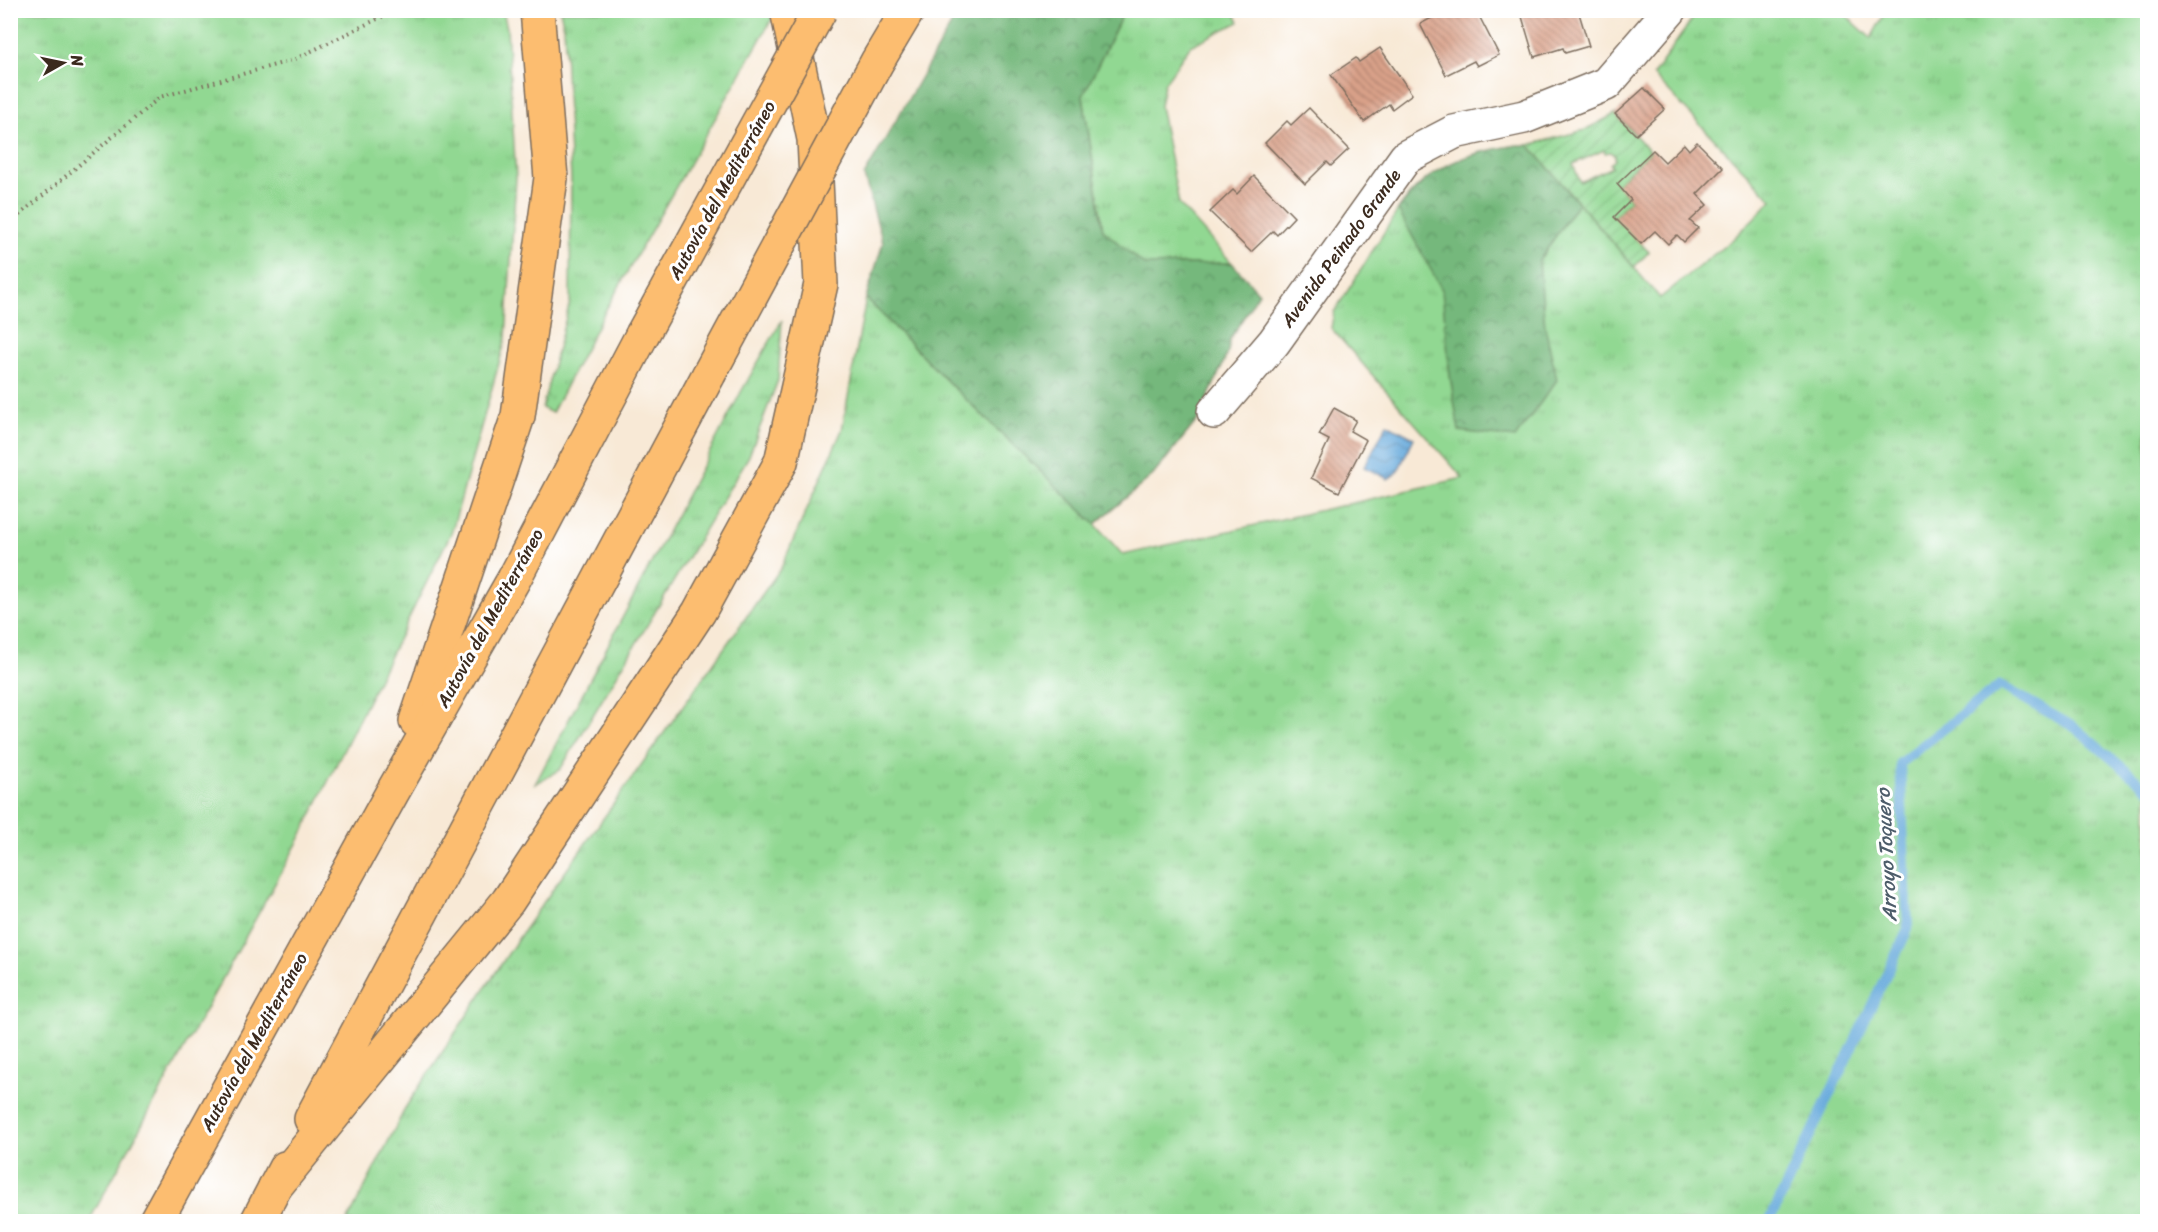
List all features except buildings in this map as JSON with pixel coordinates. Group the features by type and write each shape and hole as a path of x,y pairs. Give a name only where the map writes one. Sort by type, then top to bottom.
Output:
{"highway":[{"path":"392,793 518,416 551,178 537,10"},
{"path":"275,1187 508,901 699,612 781,462 821,284 813,139 787,10"},
{"name":"Autovía del Mediterráneo","path":"155,1221 392,793 514,579 642,335 820,10"},
{"path":"256,1221 709,374 877,62 908,10"}],"street":[{"name":"Avenida Peinado Grande","path":"1214,412 1274,342 1406,158 1454,132 1524,117 1606,84 1670,10"}],"path":[{"path":"10,223 160,97 293,60 396,10"}],"green space":[{"path":"768,10 772,19 604,313 552,413 542,408 570,302 571,180 564,27 560,11"},
{"path":"1962,10 2147,11 2147,1221 347,1222 407,1105 524,930 781,568 842,430 866,298 952,386 1103,231 1083,96 1124,11 1233,11 1239,22 1190,46 1164,84 1160,106 1179,204 1232,263 1144,266 1228,352 1199,418 1153,475 1095,524 1123,555 1463,478 1331,328 1334,312 1400,207 1415,189 1440,170 1453,162 1482,152 1529,145 1660,298 1733,239 1772,200 1653,75 1698,11 1841,11 1871,38 1886,11 1953,11 1958,16"},
{"path":"11,11 503,11 507,28 516,178 506,338 452,531 299,840 89,1221 11,1221"},
{"path":"959,11 1124,11 1083,96 1103,230 1144,265 1232,263 1259,293 1230,339 1228,352 1199,418 1153,475 1095,524 952,386 866,298 883,243 864,176"},
{"path":"1615,114 1651,152 1617,184 1631,200 1614,217 1649,252 1634,267 1529,145 1585,130","holes":["1604,150 1605,153 1611,152 1615,155 1615,160 1610,164 1612,167 1580,182 1573,164"]},
{"path":"1517,145 1529,145 1578,203 1539,261 1545,327 1557,380 1515,438 1459,431 1450,376 1442,290 1398,210 1423,182 1450,164 1480,153"},
{"path":"782,320 778,380 749,456 560,770 535,784 741,392"}],"water":[{"path":"1387,424 1414,438 1397,473 1388,479 1364,467"}],"waterway":[{"name":"Arroyo Toquero","path":"1769,1222 1908,929 1900,763 2000,685 2074,727 2148,789"}]}
